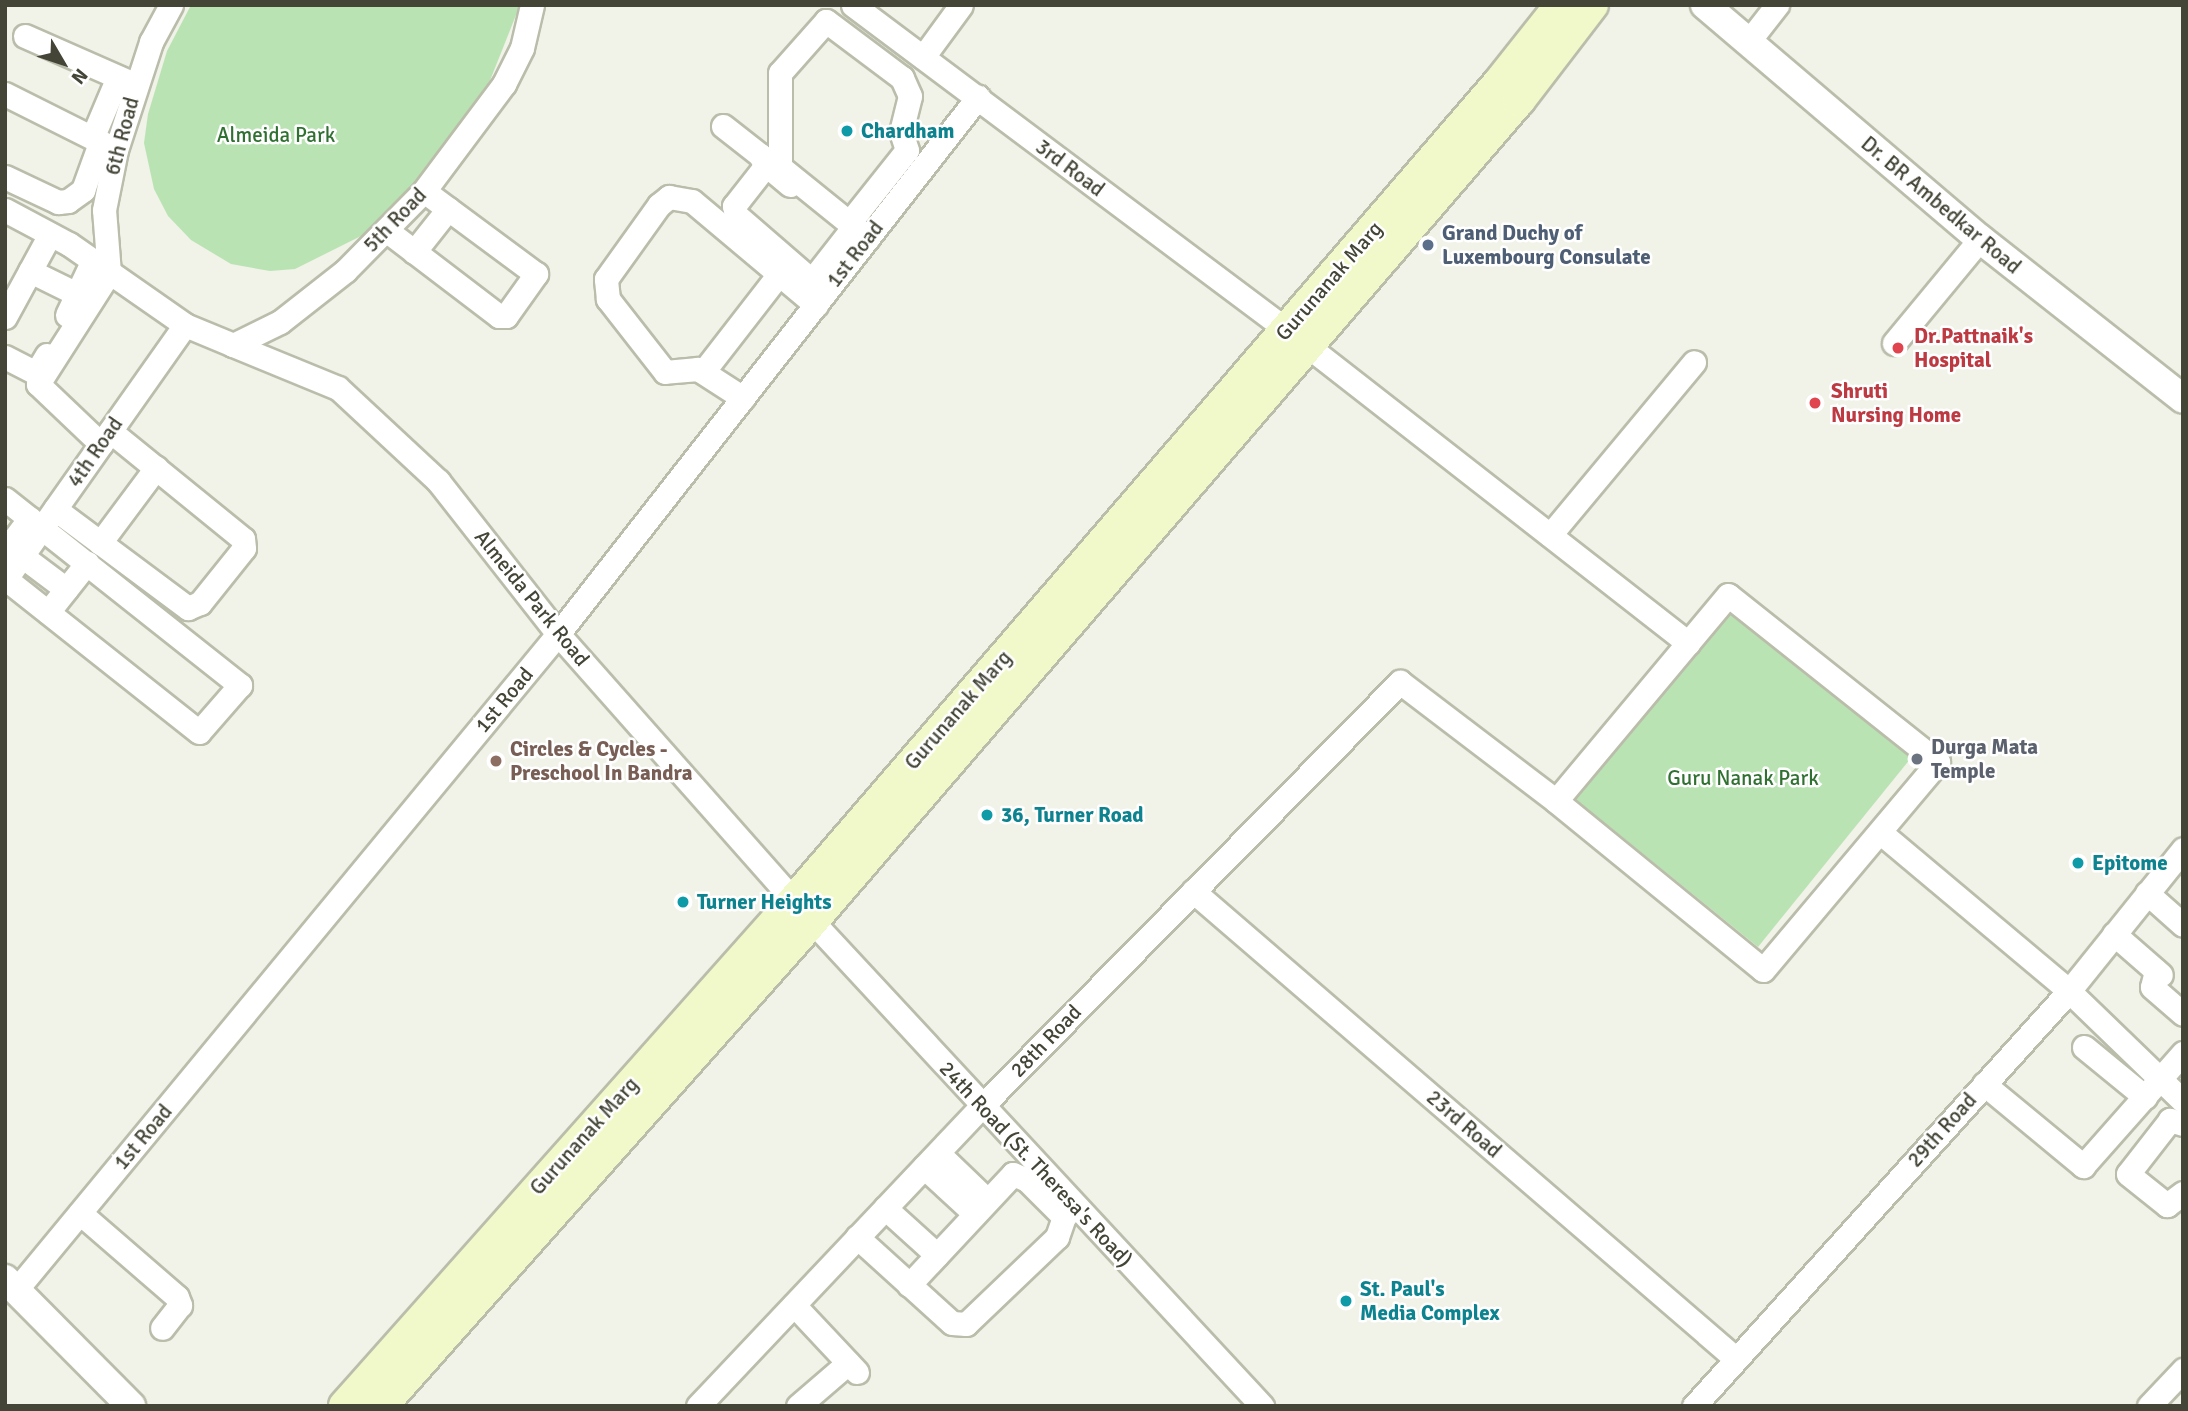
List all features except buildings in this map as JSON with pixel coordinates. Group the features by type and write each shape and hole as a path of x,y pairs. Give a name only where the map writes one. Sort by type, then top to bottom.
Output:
{"main road":[{"name":"Gurunanak Marg","path":"381,1406 1296,338 1561,5"},
{"name":"Gurunanak Marg","path":"1296,338 1519,100 1592,5"},
{"name":"Gurunanak Marg","path":"345,1406 803,911"}],"street":[{"name":"6th Road","path":"100,268 107,140 127,81 171,5"},
{"name":"5th Road","path":"233,345 280,322 345,271 424,191 504,84 522,48 532,5"},
{"name":"3rd Road","path":"853,5 1296,338 1688,643"},
{"path":"923,57 961,5"},
{"name":"Dr. BR Ambedkar Road","path":"1705,5 1980,239 2183,399"},
{"path":"1748,42 1777,5"},
{"path":"833,13 902,78 910,96 901,132 907,150 857,235 780,167 780,73 833,13"},
{"path":"25,36 127,81"},
{"path":"5,177 58,202 68,201 83,190 107,140 10,93"},
{"name":"1st Road","path":"11,1285 80,1213 558,634 743,398 857,235 978,97"},
{"path":"723,126 760,155 768,170 857,235"},
{"path":"768,170 763,169 734,206 736,215 818,292"},
{"path":"386,230 499,316 506,316 536,274 424,191"},
{"path":"743,398 703,372 664,372 605,291 607,279 659,205 669,197 692,201 779,274 818,292"},
{"path":"414,252 448,209"},
{"path":"5,211 50,234 185,324 233,345"},
{"path":"5,317 50,234"},
{"path":"1895,343 1980,239"},
{"path":"5,357 38,371 78,294 100,268"},
{"path":"55,509 188,608 200,603 244,548 243,539 156,468 105,438 38,384 100,268"},
{"path":"30,271 78,294"},
{"path":"703,372 779,274"},
{"name":"4th Road","path":"5,579 14,554 36,523 55,509 185,324"},
{"name":"Almeida Park Road","path":"233,345 338,388 438,481 558,634 803,911"},
{"path":"1550,535 1694,362"},
{"path":"100,543 156,468"},
{"path":"5,499 238,682 238,690 199,732 5,579"},
{"path":"14,554 66,589"},
{"path":"48,612 87,563"},
{"path":"1728,595 1938,762 1763,970 1556,801 1688,643 1728,595"},
{"name":"28th Road","path":"703,1404 981,1107 1400,682 1556,801"},
{"path":"1881,833 2069,991 2183,1101"},
{"name":"29th Road","path":"1693,1406 2069,991 2183,849"},
{"name":"23rd Road","path":"1193,891 1735,1358"},
{"path":"2147,893 2183,925"},
{"name":"24th Road (St. Theresa's Road)","path":"803,911 981,1107 1070,1211 1262,1406"},
{"path":"2114,934 2158,973 2152,987 2183,1014"},
{"path":"2084,1047 2145,1097"},
{"path":"1984,1084 2083,1166 2183,1053"},
{"path":"2183,1125 2170,1120 2129,1174 2166,1205 2183,1192"},
{"path":"931,1160 980,1206"},
{"path":"862,1233 914,1280 952,1323 966,1324 1057,1237 1070,1211 1018,1174 1005,1178 914,1280"},
{"path":"891,1203 942,1249"},
{"path":"80,1213 177,1297 180,1305 162,1328"},
{"path":"11,1285 131,1406"},
{"path":"794,1304 853,1367 798,1406"},
{"path":"2149,1406 2183,1370"}],"green space":[{"name":"Almeida Park","path":"191,5 520,5 487,88 432,164 401,197 363,235 295,269 270,271 231,264 191,240 168,216 154,189 144,143 148,114 167,51"},
{"name":"Guru Nanak Park","path":"1727,609 1911,758 1758,947 1574,798"}],"place":[{"name":"Chardham","path":"847,131"},
{"name":"Grand Duchy of Luxembourg Consulate","path":"1428,245"},
{"name":"Dr.Pattnaik's Hospital","path":"1898,348"},
{"name":"Shruti Nursing Home","path":"1815,403"},
{"name":"Durga Mata Temple","path":"1917,759"},
{"name":"Circles & Cycles - Preschool In Bandra","path":"496,761"},
{"name":"36, Turner Road","path":"987,815"},
{"name":"Epitome","path":"2078,863"},
{"name":"Turner Heights","path":"683,902"},
{"name":"St. Paul's Media Complex","path":"1346,1301"}]}
